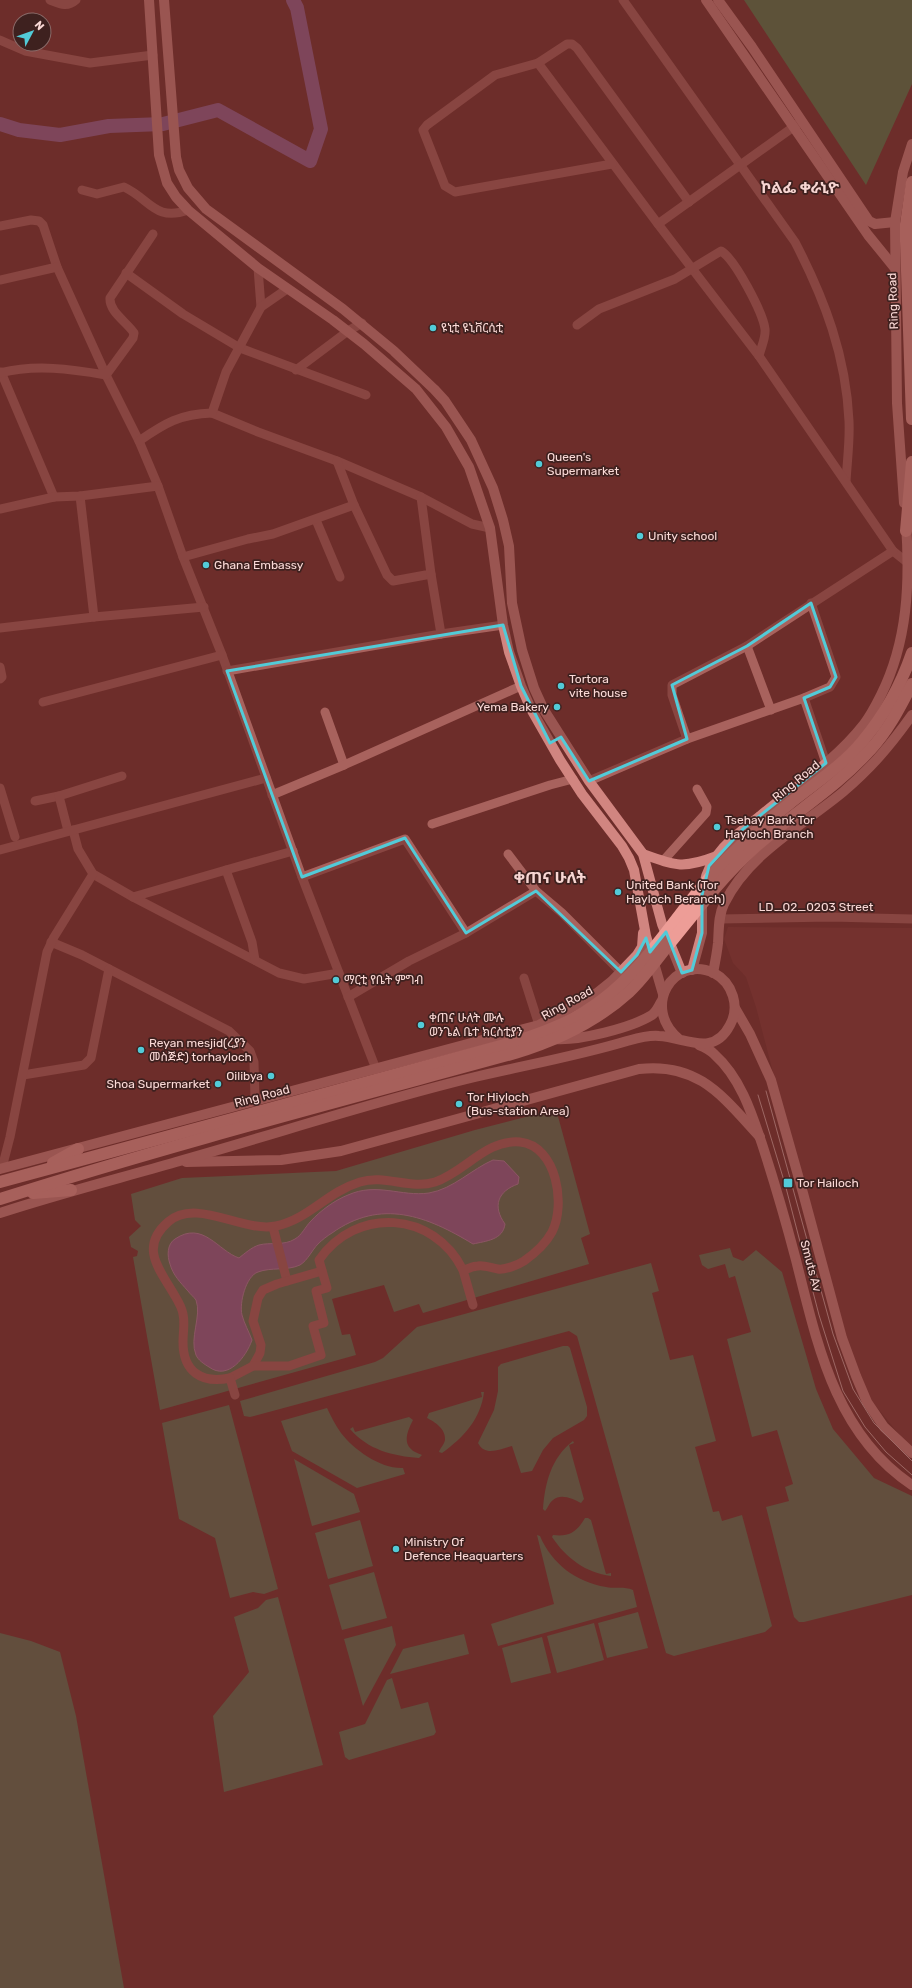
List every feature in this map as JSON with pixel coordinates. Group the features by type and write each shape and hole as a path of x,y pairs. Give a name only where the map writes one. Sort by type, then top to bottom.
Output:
{"highway":[{"name":"Ring Road","path":"912,182 906,224 912,419"},
{"path":"906,531 912,462"},
{"name":"Ring Road","path":"867,746 878,722 905,673 912,653"},
{"name":"Ring Road","path":"0,1182 230,1126 515,1053 556,1039 586,1024 616,1003 639,982 711,893 753,849 845,775 867,746 887,729 912,684"},
{"path":"0,1199 230,1126"},
{"path":"36,1172 78,1149"},
{"path":"18,1194 72,1190"}],"main road":[{"path":"149,0 158,155 167,183 176,198 188,210 258,268 348,331 416,389 446,427 469,467 490,528 503,625 509,652 521,686 550,743 573,779 622,846 629,858 637,883 643,922 662,998 661,1013 665,1024 679,1039"},
{"path":"164,0 176,157 179,170 188,188 206,209 362,323 421,375 445,401 471,440 495,494 509,546 512,603 522,650 534,688 561,737 589,781 643,854 658,912 687,972"},
{"path":"706,0 868,235 894,267"},
{"path":"718,0 869,221 883,225 894,222"},
{"path":"687,972 702,933 702,895 709,866 725,845 826,763 864,724 892,672 898,653 906,605 908,563 897,404 894,222 903,172 912,144"},
{"path":"713,973 720,919 724,905 734,887 770,848 869,769 887,750 912,715"},
{"path":"550,743 561,737"},
{"path":"643,854 664,861 688,865 717,856"},
{"path":"1,1169 539,1025 597,993 621,972 642,947 643,922"},
{"path":"0,1213 72,1190 178,1162 353,1109 476,1077 584,1054 640,1038 662,1036 699,1045 710,1043 724,1033 734,1019 736,1008 730,987 713,973 703,970 687,972 674,978 654,1014 590,1037 567,1040 540,1039 510,1033"},
{"name":"Smuts Av","path":"736,1008 750,1034 771,1080 842,1338 856,1376 867,1402 884,1427 912,1453"},
{"name":"Smuts Av","path":"699,1045 714,1054 735,1080 752,1115 793,1248 821,1353 835,1391 858,1433 899,1477 912,1485"},
{"path":"178,1162 281,1160 341,1151 639,1069 654,1067 670,1068 705,1082 718,1092 760,1137"}],"street":[{"path":"50,0 63,5 68,5 76,0"},
{"path":"623,0 795,242 815,281 828,314 840,358 847,402 849,422 846,482"},
{"path":"0,40 25,51 90,63 153,55"},
{"path":"612,164 455,192 445,186 424,136 423,130 427,125 495,75 538,62 566,44 572,44 577,48 689,202"},
{"path":"538,62 612,164 759,356 893,551 908,563"},
{"path":"658,224 802,121"},
{"path":"82,190 97,194 124,187 164,213 172,215 188,210"},
{"path":"0,226 31,220 39,221 43,225 57,267 106,375 139,441 158,486 183,557 222,654 302,876 376,1069"},
{"path":"106,375 133,338 134,333 112,308 110,298 152,234"},
{"path":"578,325 599,309 675,279 721,251 735,265 759,311 765,329 759,356"},
{"path":"0,280 57,267"},
{"path":"258,268 261,307"},
{"path":"126,273 183,314 240,348 366,395"},
{"path":"212,413 220,386 261,307 287,289"},
{"path":"296,370 348,331 362,323"},
{"path":"54,497 1,373 28,368 53,368 106,375"},
{"path":"139,441 175,419 192,414 212,413 258,432 337,461 421,497 472,524 490,528"},
{"path":"337,461 354,505 387,575 393,581 431,574"},
{"path":"0,508 54,497 80,496 158,486"},
{"path":"80,496 94,617"},
{"path":"421,497 431,574 441,634"},
{"path":"183,557 248,539 273,534 316,520 354,505"},
{"path":"316,520 340,577"},
{"path":"687,740 672,695 672,685 747,646 893,551"},
{"path":"589,781 687,740 804,698 830,687 836,677 811,603"},
{"path":"0,628 94,617 204,607"},
{"path":"227,671 441,634 503,625"},
{"path":"747,646 771,710"},
{"path":"43,702 222,654"},
{"path":"0,667 2,677 0,679"},
{"path":"272,795 344,765 521,686"},
{"path":"804,698 826,763"},
{"path":"324,712 344,765"},
{"path":"35,801 60,796 122,776"},
{"path":"0,850 266,778"},
{"path":"432,824 550,785 573,779"},
{"path":"0,788 15,838"},
{"path":"664,861 706,813 707,807 697,789"},
{"path":"60,796 70,831 78,849 93,874 133,897 279,973 304,978 339,973"},
{"path":"302,876 405,839 466,933"},
{"path":"133,897 293,851"},
{"path":"508,854 536,891 567,918 621,972"},
{"path":"226,870 252,942 255,960"},
{"path":"1,1169 23,1074 47,952 51,942 93,874"},
{"path":"348,997 409,961 466,933 536,891"},
{"name":"LD_02_0203 Street","path":"720,919 831,917 912,919"},
{"path":"51,942 82,955 229,1031 243,1042 250,1051 254,1062 255,1100"},
{"path":"23,1074 84,1064 88,1062 91,1058 109,969"},
{"path":"524,978 539,1025"},
{"path":"463,1270 480,1265 500,1269 522,1262 537,1251 552,1231 559,1201 554,1175 538,1149 522,1142 502,1143 436,1182 419,1185 381,1179 362,1181 340,1188 292,1222 273,1227 252,1226 202,1213 187,1213 168,1221 157,1234 153,1253 156,1265 183,1312 183,1344 186,1362 194,1373 207,1380 217,1381 230,1378 253,1366 289,1366 321,1355 313,1326 324,1323 316,1291 327,1288 319,1260 327,1248 338,1238 355,1228 374,1223 392,1222 408,1225 437,1239 456,1257 463,1270 473,1305"},
{"path":"273,1227 286,1276"},
{"path":"253,1366 260,1354 262,1344 253,1321 258,1298 263,1290 286,1276 322,1271"},
{"path":"230,1378 235,1395"}],"highlighted area":[{"path":"811,603 836,677 830,687 804,698 826,763 743,829 709,866 702,895 702,933 692,970 682,973 666,932 650,952 646,938 637,955 621,972 536,891 466,933 405,838 302,877 227,671 503,625 521,686 550,743 561,737 589,781 687,739 672,685 747,646"}],"shaded area":[{"path":"728,927 912,928 912,1448 907,1444 871,1400 851,1353 756,1007 746,977 733,963 724,939"},
{"path":"493,1160 504,1161 519,1177 518,1184 506,1191 499,1200 499,1211 505,1224 504,1229 497,1237 488,1241 473,1244 438,1226 421,1219 404,1215 386,1214 368,1216 350,1222 330,1234 316,1246 300,1265 290,1268 258,1272 250,1279 244,1290 241,1310 252,1340 241,1360 229,1369 216,1371 203,1363 197,1357 194,1348 198,1313 196,1300 177,1278 169,1261 169,1247 175,1239 185,1234 194,1233 202,1235 239,1258 259,1245 282,1243 295,1239 323,1210 348,1195 359,1191 369,1190 419,1194 438,1191"}],"green space":[{"path":"744,0 912,0 912,84 866,185"},
{"path":"556,1109 590,1234 581,1238 589,1264 423,1313 419,1304 394,1312 384,1285 332,1299 342,1335 350,1334 356,1355 160,1410 133,1257 137,1256 138,1251 131,1247 129,1237 141,1226 135,1220 131,1194 182,1178 336,1171 475,1130"},
{"path":"730,1248 733,1257 743,1261 756,1250 782,1272 816,1389 833,1429 874,1478 912,1496 912,1595 804,1622 799,1622 794,1617 766,1507 789,1501 785,1487 793,1484 777,1430 752,1437 727,1339 751,1332 735,1276 729,1278 725,1264 708,1269 702,1265 699,1255"},
{"path":"651,1263 659,1291 652,1293 670,1360 693,1355 716,1441 695,1447 713,1512 719,1511 722,1521 742,1515 772,1626 765,1632 674,1656 666,1653 577,1336 569,1331 250,1417 244,1416 240,1401 375,1362 383,1358 417,1327"},
{"path":"563,1346 568,1346 570,1348 587,1407 587,1416 584,1420 553,1438 543,1450 532,1471 521,1473 512,1446 489,1451 485,1450 478,1443 494,1410 498,1391 498,1367 501,1364"},
{"path":"481,1392 484,1392 482,1402 470,1427 450,1447 442,1453 439,1452 445,1440 444,1432 439,1426 427,1418 429,1413 482,1397"},
{"path":"229,1405 278,1589 264,1594 253,1592 230,1598 215,1538 179,1519 162,1423"},
{"path":"327,1408 339,1430 353,1446 377,1462 403,1468 405,1474 357,1488 292,1451 281,1421"},
{"path":"409,1417 413,1420 407,1434 407,1441 411,1449 422,1455 419,1458 400,1456 382,1451 365,1442 350,1429 353,1427 355,1432"},
{"path":"573,1441 574,1443 569,1445 584,1499 581,1503 567,1497 556,1498 545,1511 543,1509 545,1490 550,1472 559,1455 565,1448"},
{"path":"294,1459 354,1494 360,1512 312,1526"},
{"path":"585,1518 591,1520 606,1574 611,1573 611,1576 593,1572 577,1563 564,1552 552,1537 553,1535 564,1535 576,1530"},
{"path":"360,1520 373,1566 328,1579 315,1533"},
{"path":"537,1535 540,1536 551,1555 558,1563 575,1576 595,1585 633,1590 637,1607 498,1646 491,1624 554,1604"},
{"path":"374,1572 387,1618 342,1630 329,1585"},
{"path":"278,1597 323,1765 224,1792 213,1716 249,1672 234,1617 258,1608 266,1600"},
{"path":"638,1612 648,1648 607,1658 598,1623"},
{"path":"594,1623 604,1660 557,1673 547,1636"},
{"path":"392,1626 396,1645 363,1706 344,1639"},
{"path":"0,1633 31,1641 60,1652 76,1716 124,1988 0,1988"},
{"path":"464,1634 469,1654 390,1674 403,1649"},
{"path":"542,1637 551,1673 511,1683 502,1648"},
{"path":"392,1678 401,1709 428,1702 436,1732 434,1735 349,1760 345,1757 339,1732 365,1724 387,1680"}],"waterway":[{"path":"0,124 19,130 60,135 109,126 163,124 218,110 310,161 321,129 297,8 293,0"}],"tram line":[{"path":"766,1091 833,1334 853,1389 874,1423 912,1461"},
{"path":"758,1095 785,1184 819,1315 843,1391 865,1427 886,1452 912,1475"}],"place":[{"name":"ዩኒቲ ዩኒቨርሲቲ","path":"433,328"},
{"name":"Queen's Supermarket","path":"539,464"},
{"name":"Unity school","path":"640,536"},
{"name":"Ghana Embassy","path":"206,565"},
{"name":"Tortora vite house","path":"561,686"},
{"name":"Yema Bakery","path":"557,707"},
{"name":"Tsehay Bank Tor Hayloch Branch","path":"717,827"},
{"name":"United Bank (Tor Hayloch Beranch)","path":"618,892"},
{"name":"ማርቲ የቤት ምግብ","path":"336,980"},
{"name":"ቀጠና ሁለት ሙሉ ወንጌል ቤተ ክርስቲያን","path":"421,1025"},
{"name":"Reyan mesjid(ረያን መስጅድ) torhayloch","path":"141,1050"},
{"name":"Oilibya","path":"271,1076"},
{"name":"Shoa Supermarket","path":"218,1084"},
{"name":"Tor Hiyloch (Bus-station Area)","path":"459,1104"},
{"name":"Tor Hailoch","path":"788,1183"},
{"name":"Ministry Of Defence Heaquarters","path":"396,1549"}],"district":[{"name":"ኮልፌ ቀራኒዮ","path":"800,187"},
{"name":"ቀጠና ሁለት","path":"550,877"}]}
